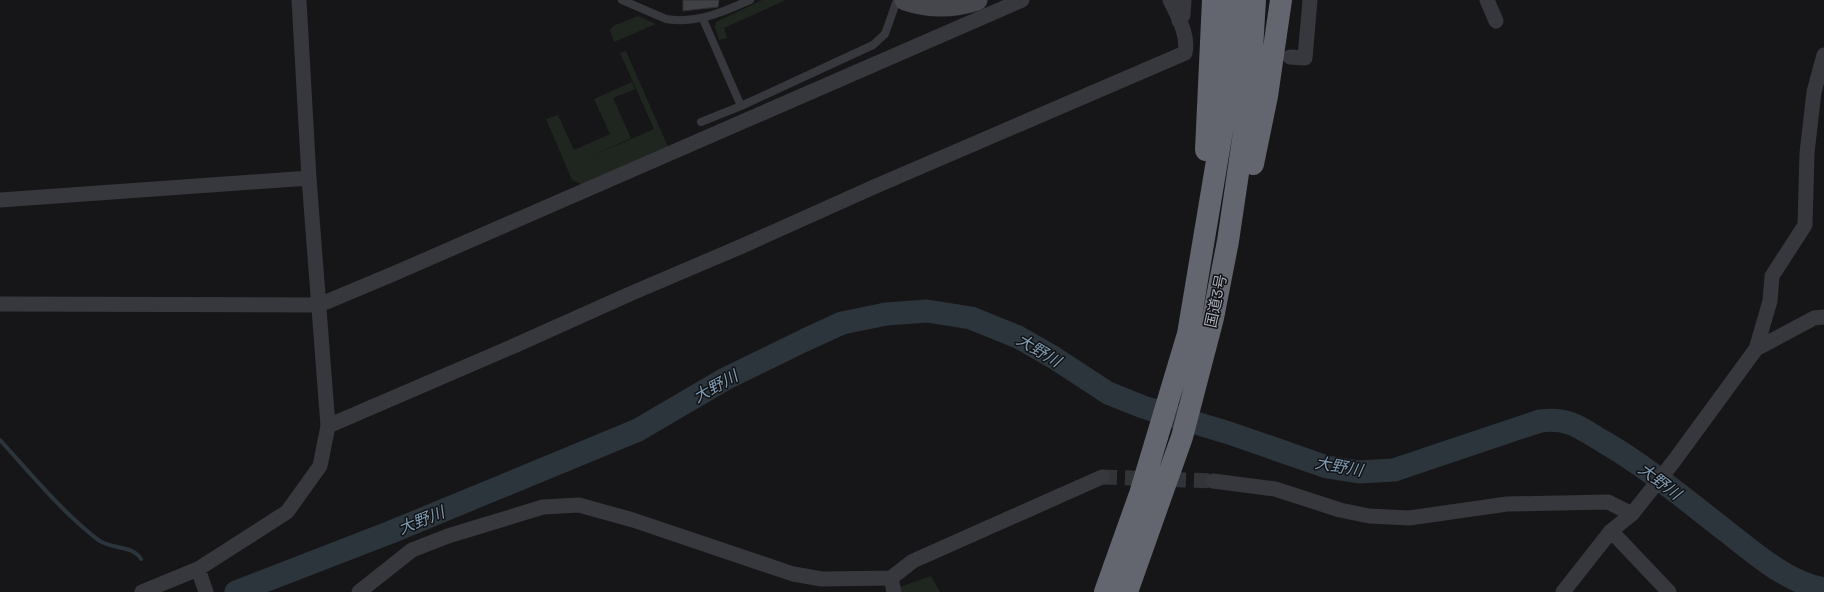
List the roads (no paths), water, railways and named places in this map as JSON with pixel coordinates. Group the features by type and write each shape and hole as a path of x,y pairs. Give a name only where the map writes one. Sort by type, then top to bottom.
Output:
{"highway":[{"path":"1197,330 1198,231 1206,152 1213,0"},
{"name":"国道3号","path":"1127,592 1182,437 1227,101 1235,0"},
{"name":"国道3号","path":"1106,592 1140,494 1159,429 1197,330 1228,241 1249,99 1255,0"},
{"path":"1197,330 1230,278 1267,96 1281,0"}],"street":[{"path":"142,592 202,580 287,512 320,466 328,426 309,178 299,0"},
{"path":"905,0 933,7 954,6 977,0"},
{"path":"0,304 319,304 393,274 1022,0"},
{"path":"328,426 632,293 740,248 876,186 1185,53 1193,46 1179,21 1170,0"},
{"path":"1179,21 1183,15 1184,0"},
{"path":"1290,57 1305,58 1310,0"},
{"path":"1487,0 1496,21"},
{"path":"1563,592 1611,531 1632,514 1655,486 1756,349 1770,301 1772,276 1805,225 1807,153 1814,92 1824,55"},
{"path":"0,200 309,178"},
{"path":"1756,349 1814,318 1824,317"},
{"path":"359,592 412,550 440,539 544,507 579,505 633,520 793,574 822,579 892,585 914,561 1102,477"},
{"path":"1213,481 1275,489 1340,510 1369,516 1409,518 1507,504 1608,502 1632,514"},
{"path":"1611,531 1670,592"}],"lane":[{"path":"622,0 666,19 674,20 703,18 750,0"},
{"path":"701,122 741,106 873,46 885,34 897,0"},
{"path":"703,18 741,106"}],"waterway":[{"name":"大野川","path":"236,592 391,532 638,430 725,379 842,323 886,314 927,311 971,318 1018,337 1053,357 1108,393 1143,407 1229,433 1327,467 1359,472 1394,470 1540,421 1550,420 1567,422 1588,432 1636,462 1784,574 1824,589"},
{"path":"0,440 47,492 97,539 108,545 132,551 141,559"}],"tunnel":[{"path":"1102,477 1213,481"}]}
